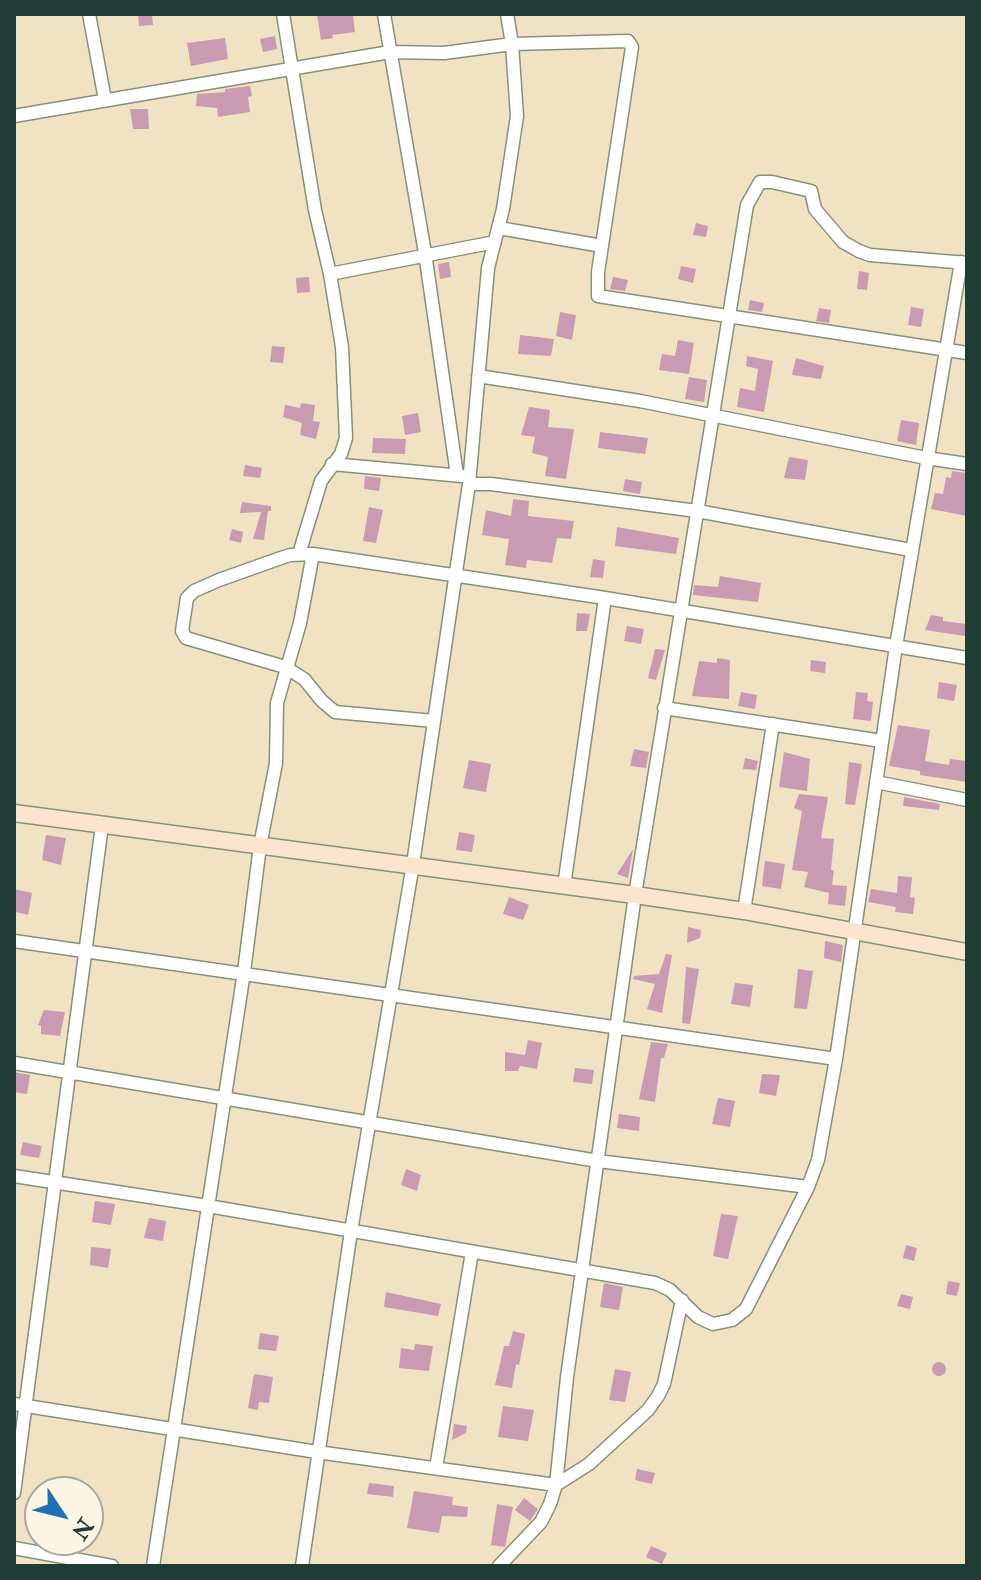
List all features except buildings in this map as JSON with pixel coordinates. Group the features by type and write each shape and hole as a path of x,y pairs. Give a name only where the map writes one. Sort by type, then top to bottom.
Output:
{"main road":[{"path":"14,813 635,895 744,911 967,952"}],"street":[{"path":"89,14 105,100"},
{"path":"283,14 315,210 342,347 346,438 341,454 321,481 299,554"},
{"path":"384,14 465,479"},
{"path":"302,1566 351,1231 413,864 455,575 488,268 499,228 517,116 507,14"},
{"path":"14,116 390,52 444,53 512,44 628,41 632,47 596,286 598,296 731,314 967,353"},
{"path":"14,1176 208,1206 583,1270 655,1283 670,1290 698,1317 713,1324 732,1320 746,1309 808,1187 818,1160 836,1059 911,550 964,262 870,255 859,251 843,242 815,209 811,191 760,182 747,205 635,895 583,1270 556,1485 541,1522 499,1566"},
{"path":"499,228 602,246"},
{"path":"330,274 425,253 495,242"},
{"path":"478,376 640,401 967,464"},
{"path":"332,464 697,511 911,550"},
{"path":"434,721 335,712 304,679 285,667 186,638 182,631 187,598 194,591 245,570 299,554 313,554 605,598 967,658"},
{"path":"153,1566 244,972 260,846 276,763 277,703 300,623 313,554"},
{"path":"564,886 605,598"},
{"path":"664,708 882,741"},
{"path":"744,911 773,724"},
{"path":"876,782 967,800"},
{"path":"14,1493 20,1405 56,1183 102,825"},
{"path":"14,941 836,1059"},
{"path":"14,1063 598,1161 808,1187"},
{"path":"436,1468 472,1252"},
{"path":"20,1405 317,1452 556,1485 589,1464 648,1410 658,1396 664,1384 682,1300"},
{"path":"14,1548 112,1566"}]}
